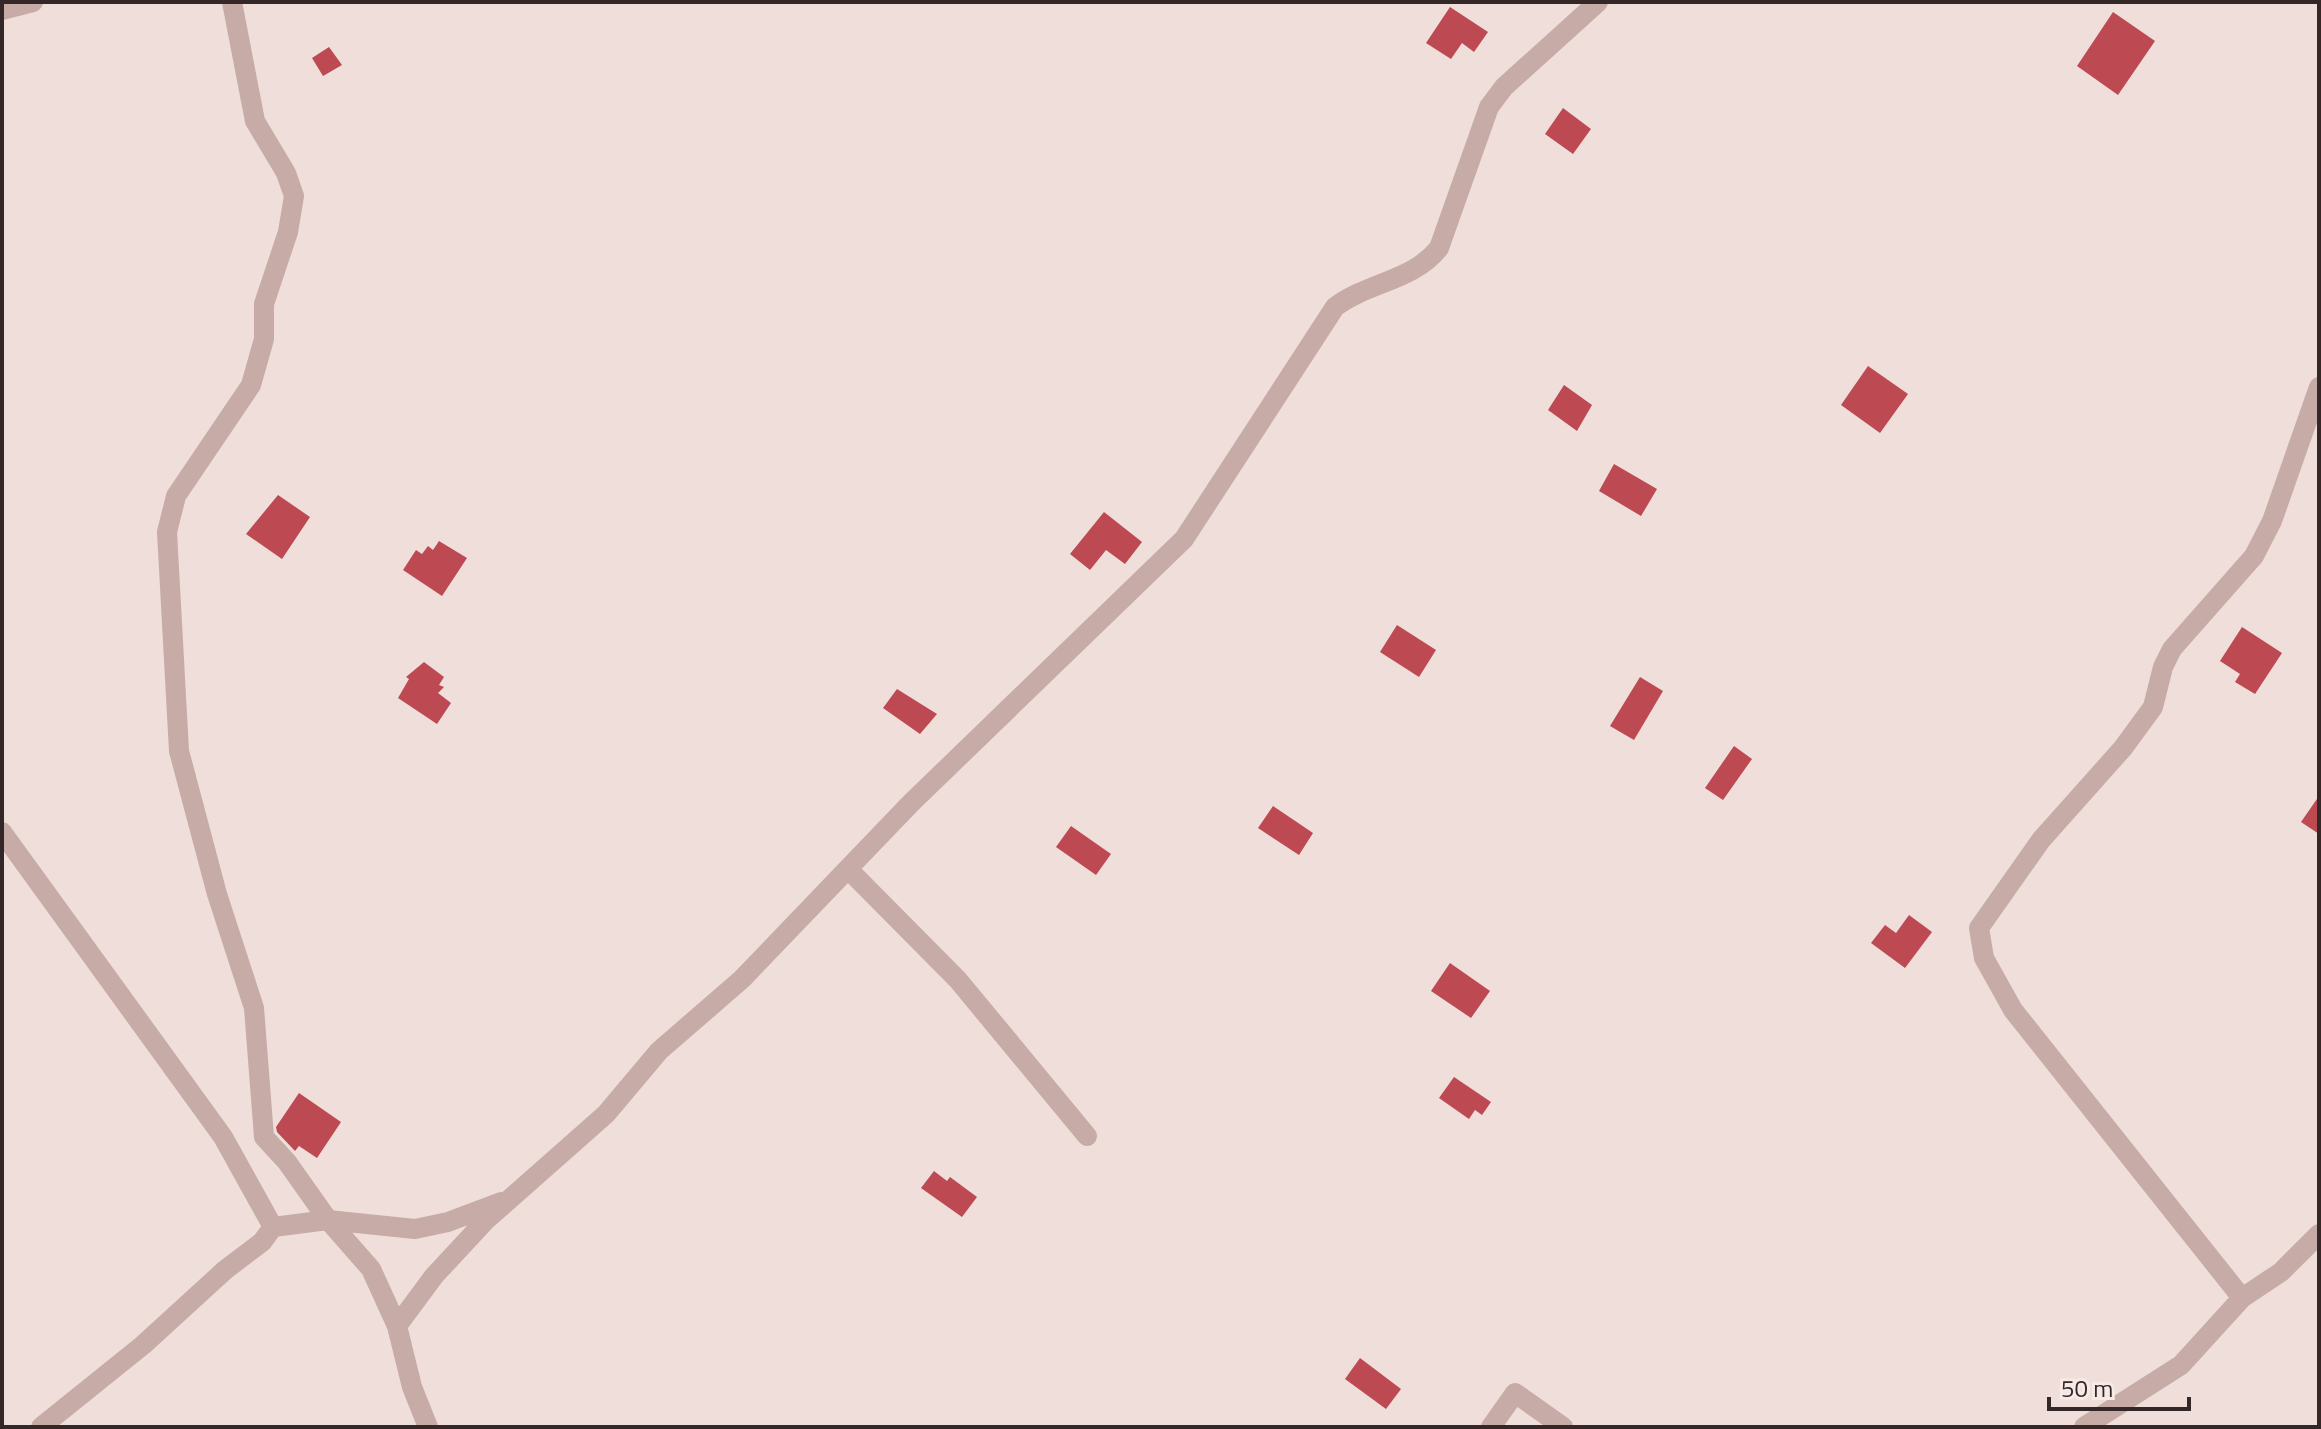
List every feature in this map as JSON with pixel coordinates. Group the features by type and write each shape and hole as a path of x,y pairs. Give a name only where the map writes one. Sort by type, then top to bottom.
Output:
{"street":[{"path":"2,10 33,2"},
{"path":"232,2 255,121 286,173 294,196 288,232 264,304 264,339 251,385 176,496 167,532 179,751 217,894 254,1008 264,1137 287,1162 328,1220 371,1269 397,1326 412,1387 428,1427"},
{"path":"397,1326 434,1276 509,1199 606,1114 659,1051 742,979 911,803 1184,539 1335,307 1372,285 1411,273 1429,261 1439,248 1449,223 1489,107 1504,87 1598,2"},
{"path":"2242,1298 2013,1010 1984,958 1979,928 2041,840 2123,748 2153,707 2163,667 2172,649 2254,556 2272,521 2319,387"},
{"path":"2,832 223,1137 273,1227"},
{"path":"849,870 958,980 1087,1136"},
{"path":"41,1427 134,1353 225,1270 262,1242 273,1227 328,1220 415,1229 448,1222 509,1199"},
{"path":"2084,1427 2181,1365 2242,1298 2281,1272 2319,1234"},
{"path":"1491,1427 1515,1393 1563,1427"}],"building":[{"path":"1450,7 1488,32 1474,52 1462,43 1451,59 1426,43"},
{"path":"2113,12 2155,41 2118,95 2077,66"},
{"path":"329,47 342,65 323,76 312,58"},
{"path":"1563,108 1591,129 1573,154 1545,134"},
{"path":"1868,366 1908,394 1880,433 1841,405"},
{"path":"1564,385 1592,405 1577,431 1548,410"},
{"path":"1614,464 1657,489 1641,516 1599,491"},
{"path":"278,495 310,517 282,559 246,534"},
{"path":"1104,512 1142,542 1125,564 1106,550 1090,570 1070,554"},
{"path":"439,541 467,558 442,596 403,570 416,550 422,554 428,546 433,550"},
{"path":"1397,625 1436,650 1419,677 1380,652"},
{"path":"2242,627 2282,653 2255,694 2235,682 2240,674 2220,661"},
{"path":"424,662 444,677 439,685 444,687 438,693 451,703 437,724 398,698 409,679 406,677"},
{"path":"1640,677 1663,691 1634,740 1610,726"},
{"path":"897,689 937,714 920,734 883,708"},
{"path":"1734,746 1752,759 1723,800 1705,788"},
{"path":"2319,796 2319,834 2301,822"},
{"path":"1273,806 1313,833 1299,855 1258,828"},
{"path":"1071,826 1111,854 1096,875 1056,847"},
{"path":"1909,915 1932,932 1905,968 1871,943 1885,925 1896,933"},
{"path":"1450,963 1490,991 1471,1018 1431,991"},
{"path":"1454,1077 1491,1102 1482,1115 1475,1110 1469,1119 1439,1098"},
{"path":"299,1093 341,1122 317,1158 299,1146 295,1151 277,1132 276,1127"},
{"path":"934,1171 947,1181 950,1177 977,1197 962,1217 921,1188"},
{"path":"1360,1358 1401,1389 1386,1409 1345,1379"}]}
